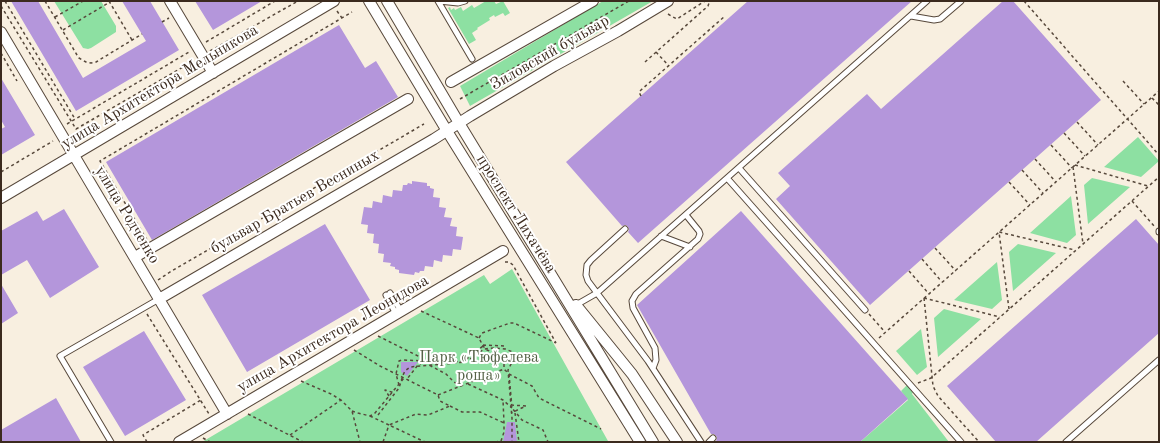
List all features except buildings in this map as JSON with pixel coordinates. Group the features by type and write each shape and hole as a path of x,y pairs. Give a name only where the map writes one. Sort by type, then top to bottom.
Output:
{"street":[{"path":"170,1 213,73"},
{"name":"проспект Лихачёва","path":"370,1 447,131 640,442"},
{"name":"проспект Лихачёва","path":"387,1 653,442"},
{"name":"Зиловский бульвар","path":"451,82 593,1"},
{"name":"Зиловский бульвар","path":"447,131 459,122 554,66 618,31 668,1"},
{"name":"улица Архитектора Мельникова","path":"1,198 213,73 336,6"},
{"name":"улица Родченко","path":"1,32 227,414"},
{"name":"бульвар Братьев Весниных","path":"135,258 408,99"},
{"name":"бульвар Братьев Весниных","path":"159,299 447,131"},
{"name":"улица Архитектора Леонидова","path":"179,442 502,252"},
{"path":"568,296 632,374 677,442"}],"lane":[{"path":"439,1 458,3 465,1"},
{"path":"439,1 472,59"},
{"path":"576,305 597,293 927,1"},
{"path":"911,16 934,20 940,19 961,1"},
{"path":"739,168 865,310"},
{"path":"727,178 961,442"},
{"path":"653,368 656,360 655,348 633,308 632,301 636,294 698,239 700,234 697,228 686,215"},
{"path":"625,229 590,260 587,265 586,276 588,281 653,368 701,442"},
{"path":"661,236 690,247"},
{"path":"388,294 399,313"},
{"path":"111,442 60,356 159,299"},
{"path":"1066,442 1159,360"}],"path":[{"path":"5,1 76,119"},
{"path":"45,1 80,58 86,62 96,62 142,34"},
{"path":"55,17 82,1"},
{"path":"1,6 76,129 200,51 275,1"},
{"path":"59,129 200,51 298,1"},
{"path":"460,99 629,1"},
{"path":"668,14 677,18 704,1"},
{"path":"645,62 708,6 708,1"},
{"path":"1024,1 1159,155"},
{"path":"62,30 109,2 132,40"},
{"path":"336,6 342,18"},
{"path":"152,248 100,161 352,12"},
{"path":"641,96 639,92 641,90 725,16"},
{"path":"656,52 668,66"},
{"path":"1,53 17,80"},
{"path":"1123,80 1144,104"},
{"path":"873,343 1159,91"},
{"path":"1152,97 1159,105"},
{"path":"1077,122 1098,145"},
{"path":"151,285 170,272 424,124"},
{"path":"1064,133 1085,156"},
{"path":"1,172 54,141"},
{"path":"1051,145 1073,167 1148,186"},
{"path":"1035,159 1056,182"},
{"path":"1073,167 1083,244"},
{"path":"1022,170 1043,194"},
{"path":"912,388 920,382 931,378 1159,177"},
{"path":"1009,182 1030,205"},
{"path":"1132,201 1159,231"},
{"path":"999,232 1076,250"},
{"path":"999,232 1009,309"},
{"path":"935,248 956,271"},
{"path":"922,259 942,282"},
{"path":"479,338 482,334 510,323 514,323 556,343 513,266 508,261 500,263"},
{"path":"909,271 929,294"},
{"path":"924,298 1001,317"},
{"path":"924,298 933,386 938,396 979,442"},
{"path":"144,308 210,416"},
{"path":"865,310 885,332"},
{"path":"421,311 479,338 483,346 499,356 504,363 504,369 509,374 532,386 539,398 601,429"},
{"path":"378,336 424,359 429,365 447,375 461,386"},
{"path":"398,385 396,374 398,362 400,360 425,361 434,363 464,361 483,346 497,345 504,346 505,349"},
{"path":"378,415 399,388 405,371 410,367 466,362 484,349 505,349 513,352 515,355 508,370 512,413 512,442"},
{"path":"354,350 380,366 438,395 440,401 462,412 480,412 504,423"},
{"path":"407,379 418,365 425,361"},
{"path":"438,395 504,369"},
{"path":"509,374 512,408"},
{"path":"370,416 375,413 404,378"},
{"path":"300,380 331,394 341,400 352,411 370,416 425,442"},
{"path":"468,384 503,400 522,420 544,430 548,442"},
{"path":"389,396 385,390 395,392"},
{"path":"147,442 143,435 201,400"},
{"path":"290,436 341,400"},
{"path":"495,442 501,441 504,432 503,400"},
{"path":"511,405 526,406 512,413"},
{"path":"383,442 389,425 416,414 428,415 450,406"},
{"path":"237,408 303,442"},
{"path":"352,411 361,442"},
{"path":"515,413 519,442"},
{"path":"202,438 210,442"}],"green space":[{"path":"54,1 101,1 116,26 116,32 91,48 83,48"},
{"path":"486,1 494,1 496,4 503,1 510,13 505,16 503,13 495,17 494,15 489,18 490,20 472,33 476,40 469,44 448,8 450,7 451,10 454,8 455,10 461,7 463,11 472,5 474,8"},
{"path":"603,1 653,1 470,106 460,86"},
{"path":"1138,137 1159,161 1141,177 1104,167"},
{"path":"1092,178 1130,187 1088,224 1084,185"},
{"path":"1071,196 1076,235 1067,243 1030,233"},
{"path":"1018,244 1056,253 1013,291 1009,252"},
{"path":"997,262 1002,300 992,309 954,300"},
{"name":"Парк «Тюфелева роща»","path":"512,269 608,441 202,442 484,275 490,284"},
{"path":"944,309 981,319 938,357 934,318"},
{"path":"921,329 927,367 917,375 896,351"},
{"path":"907,385 913,392 912,394 949,442 860,442 908,400 901,391"}]}
